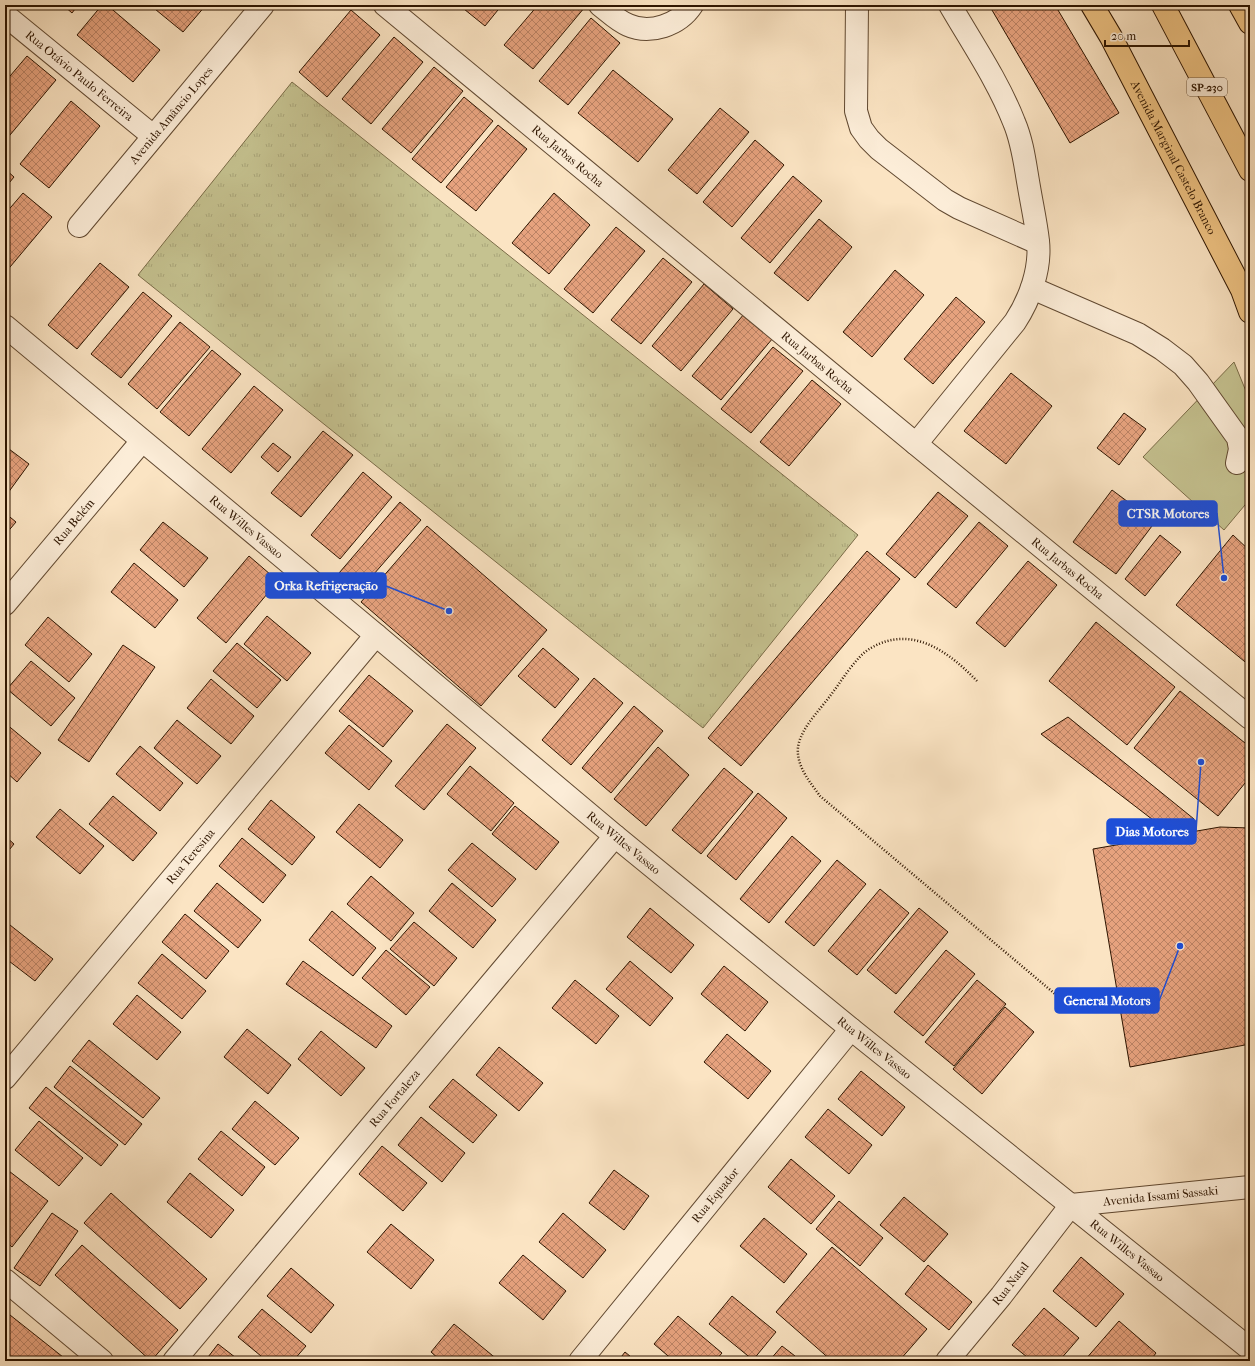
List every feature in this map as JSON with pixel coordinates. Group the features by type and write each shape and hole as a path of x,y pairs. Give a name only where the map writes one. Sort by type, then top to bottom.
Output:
{"main road":[{"name":"Avenida Marginal Castelo Branco","path":"1092,5 1114,43 1242,290 1250,312"},
{"name":"SP-230","path":"1163,5 1250,170"},
{"path":"1240,5 1250,23"}],"street":[{"name":"Avenida Amâncio Lopes","path":"79,226 263,5"},
{"name":"Rua Jarbas Rocha","path":"385,5 1250,718"},
{"path":"600,5 617,13 636,28 653,29 663,27 683,15 692,5"},
{"path":"857,5 856,111 861,128 869,139 879,149 944,200 1038,243"},
{"path":"916,444 1015,322 1024,308 1032,288 1037,264 1038,243 1022,143 1014,121 998,88 950,5"},
{"name":"Rua Otávio Paulo Ferreira","path":"5,14 153,136"},
{"path":"1032,288 1138,334 1162,349 1183,365 1198,382 1238,438 1240,449 1237,463"},
{"name":"Rua Willes Vassao","path":"5,326 376,634 615,836 851,1029 1250,1349"},
{"name":"Rua Belém","path":"5,604 142,441"},
{"name":"Rua Teresina","path":"5,1078 376,634"},
{"name":"Rua Fortaleza","path":"174,1361 615,836"},
{"name":"Rua Equador","path":"580,1361 851,1029"},
{"name":"Avenida Issami Sassaki","path":"1071,1204 1250,1187"},
{"name":"Rua Natal","path":"948,1361 1001,1296 1071,1204"},
{"path":"5,1280 102,1361"}],"path":[{"path":"977,681 966,669 950,656 930,644 910,639 891,640 871,648 855,662 804,731 798,747 799,763 820,796 1061,999"}],"green space":[{"path":"292,82 858,535 703,728 138,275"},
{"path":"1234,362 1250,401 1250,499 1224,530 1143,457"}],"building":[{"path":"63,5 78,5 72,13"},
{"path":"102,5 107,5 160,50 133,82 77,35"},
{"path":"150,5 206,5 183,32"},
{"path":"459,5 502,5 485,26"},
{"path":"538,5 582,5 585,7 533,69 504,45"},
{"path":"989,5 1055,5 1119,113 1070,143"},
{"path":"351,10 380,35 327,97 299,72"},
{"path":"591,18 620,43 568,105 539,81"},
{"path":"394,37 423,62 371,124 342,99"},
{"path":"27,56 56,80 5,141 5,82"},
{"path":"434,67 463,91 411,153 382,129"},
{"path":"613,70 673,119 638,162 578,113"},
{"path":"464,97 493,121 441,183 412,159"},
{"path":"71,101 100,126 49,188 20,164"},
{"path":"720,108 749,132 697,194 668,170"},
{"path":"498,125 527,149 476,211 446,187"},
{"path":"755,140 784,165 732,227 703,202"},
{"path":"5,169 14,177 5,188"},
{"path":"793,176 822,201 770,263 741,238"},
{"path":"23,193 52,217 5,273 5,214"},
{"path":"554,193 590,225 549,274 512,243"},
{"path":"819,219 852,247 808,301 774,273"},
{"path":"616,227 645,251 593,313 564,289"},
{"path":"663,258 692,282 641,344 611,320"},
{"path":"100,263 129,287 77,349 48,325"},
{"path":"895,270 924,295 872,357 843,332"},
{"path":"704,284 733,309 681,371 652,346"},
{"path":"143,292 172,316 121,378 91,354"},
{"path":"956,297 985,322 933,384 904,359"},
{"path":"744,314 773,338 721,400 692,376"},
{"path":"180,322 210,347 157,409 128,384"},
{"path":"773,347 803,371 751,433 721,409"},
{"path":"212,350 241,374 189,436 160,412"},
{"path":"1011,373 1052,406 1006,464 964,431"},
{"path":"812,380 841,404 789,466 760,442"},
{"path":"254,386 283,410 231,473 202,449"},
{"path":"1124,413 1146,429 1119,465 1097,448"},
{"path":"323,431 353,455 301,517 271,493"},
{"path":"273,443 291,457 278,472 261,457"},
{"path":"5,446 29,464 5,497"},
{"path":"363,472 392,497 340,559 311,535"},
{"path":"1112,490 1155,522 1116,574 1073,542"},
{"path":"938,492 968,516 915,578 886,554"},
{"path":"400,502 421,520 353,598 333,580"},
{"path":"5,513 16,522 5,535"},
{"path":"163,522 208,558 184,587 140,550"},
{"path":"979,522 1008,546 956,608 927,584"},
{"path":"427,526 547,630 481,706 361,602"},
{"path":"1160,535 1181,552 1145,596 1125,579"},
{"path":"1233,535 1250,551 1250,666 1176,605"},
{"path":"867,551 900,579 741,766 708,738"},
{"path":"249,556 278,581 226,643 197,618"},
{"path":"1028,561 1057,585 1005,647 976,623"},
{"path":"134,563 178,600 155,628 111,592"},
{"path":"267,616 311,653 287,681 244,644"},
{"path":"48,617 92,654 69,682 25,645"},
{"path":"1096,622 1175,687 1127,745 1049,681"},
{"path":"237,643 281,680 257,708 213,671"},
{"path":"123,645 155,667 89,762 58,740"},
{"path":"543,648 579,679 555,708 518,676"},
{"path":"31,661 75,698 51,726 7,689"},
{"path":"369,675 413,711 383,747 339,711"},
{"path":"594,678 623,703 571,765 542,740"},
{"path":"211,679 254,716 231,744 187,708"},
{"path":"1180,691 1250,747 1250,777 1218,816 1134,748"},
{"path":"634,706 663,731 611,793 582,768"},
{"path":"1068,717 1194,819 1157,823 1041,734"},
{"path":"177,720 221,756 197,784 154,748"},
{"path":"5,723 41,753 17,782 5,771"},
{"path":"447,724 476,748 424,810 395,786"},
{"path":"349,725 392,761 369,790 325,753"},
{"path":"140,746 183,783 160,811 116,774"},
{"path":"658,747 689,775 646,826 614,799"},
{"path":"470,766 514,803 491,831 447,794"},
{"path":"724,768 753,792 701,854 672,830"},
{"path":"758,793 787,818 736,880 707,856"},
{"path":"113,796 157,833 133,861 89,824"},
{"path":"271,800 315,837 292,865 248,829"},
{"path":"359,804 403,840 380,868 336,832"},
{"path":"515,806 559,842 536,870 492,834"},
{"path":"60,809 104,846 80,874 36,837"},
{"path":"1220,827 1250,828 1250,1044 1130,1067 1093,849"},
{"path":"5,836 14,844 5,855"},
{"path":"792,836 821,861 769,923 740,899"},
{"path":"242,838 286,875 263,903 219,866"},
{"path":"472,843 516,879 492,907 448,870"},
{"path":"837,860 866,884 814,946 785,922"},
{"path":"371,876 414,913 391,941 347,904"},
{"path":"217,883 261,920 238,948 194,911"},
{"path":"452,883 496,920 473,948 429,911"},
{"path":"880,889 909,913 857,975 828,951"},
{"path":"650,908 694,945 671,973 627,937"},
{"path":"919,908 948,932 896,994 867,970"},
{"path":"332,911 376,948 353,976 309,940"},
{"path":"185,914 229,951 206,979 162,942"},
{"path":"414,922 457,958 434,986 390,949"},
{"path":"10,925 53,959 35,981 5,958 5,931"},
{"path":"386,950 430,987 406,1015 362,978"},
{"path":"946,950 975,974 923,1036 894,1012"},
{"path":"162,954 206,991 182,1019 138,983"},
{"path":"303,961 392,1026 376,1048 286,984"},
{"path":"630,961 673,998 650,1026 606,989"},
{"path":"5,966 10,971 5,978"},
{"path":"724,966 768,1002 745,1031 701,994"},
{"path":"575,980 619,1016 596,1044 552,1008"},
{"path":"977,980 1006,1004 954,1066 925,1042"},
{"path":"137,995 181,1032 157,1060 113,1024"},
{"path":"1005,1007 1034,1032 982,1094 953,1069"},
{"path":"247,1029 291,1065 268,1094 224,1057"},
{"path":"321,1031 365,1068 341,1096 298,1059"},
{"path":"727,1034 771,1071 748,1099 704,1062"},
{"path":"89,1040 160,1098 143,1118 72,1061"},
{"path":"499,1047 543,1083 519,1111 476,1075"},
{"path":"70,1066 142,1124 125,1145 54,1087"},
{"path":"861,1071 905,1107 882,1136 838,1099"},
{"path":"453,1079 497,1115 473,1143 429,1107"},
{"path":"46,1087 118,1145 101,1166 29,1108"},
{"path":"255,1101 299,1138 275,1165 232,1129"},
{"path":"828,1109 872,1145 849,1174 805,1137"},
{"path":"421,1117 465,1153 442,1182 398,1145"},
{"path":"39,1121 83,1158 59,1186 15,1150"},
{"path":"221,1131 265,1167 242,1196 198,1159"},
{"path":"382,1146 427,1183 403,1211 359,1174"},
{"path":"791,1159 835,1196 811,1224 768,1187"},
{"path":"5,1168 48,1201 12,1247 5,1241"},
{"path":"614,1170 649,1196 624,1230 589,1203"},
{"path":"190,1173 234,1210 211,1238 167,1202"},
{"path":"111,1193 207,1279 180,1309 84,1223"},
{"path":"904,1197 948,1234 924,1262 880,1225"},
{"path":"839,1201 883,1238 860,1266 816,1229"},
{"path":"52,1213 78,1231 40,1286 14,1268"},
{"path":"563,1213 606,1250 583,1278 539,1242"},
{"path":"764,1218 807,1254 784,1283 740,1246"},
{"path":"391,1224 434,1260 411,1289 367,1252"},
{"path":"82,1245 178,1330 151,1361 55,1275"},
{"path":"832,1247 927,1329 899,1361 832,1361 776,1312"},
{"path":"523,1255 566,1291 543,1320 499,1283"},
{"path":"1081,1257 1124,1294 1096,1327 1053,1291"},
{"path":"928,1265 972,1302 949,1330 905,1294"},
{"path":"291,1268 334,1305 311,1333 267,1296"},
{"path":"732,1296 776,1332 753,1360 709,1324"},
{"path":"1044,1308 1079,1338 1059,1361 1032,1361 1012,1345"},
{"path":"262,1309 306,1346 293,1361 267,1361 238,1337"},
{"path":"5,1311 68,1361 5,1361"},
{"path":"678,1316 722,1353 715,1361 674,1361 654,1344"},
{"path":"1119,1321 1156,1353 1150,1361 1084,1361"},
{"path":"454,1324 498,1360 441,1361 431,1352"},
{"path":"218,1344 240,1361 205,1361"},
{"path":"782,1346 795,1356 791,1361 769,1361"},
{"path":"625,1352 636,1361 618,1361"}],"place":[{"name":"CTSR Motores","path":"1224,578"},
{"name":"Orka Refrigeração","path":"449,611"},
{"name":"Dias Motores","path":"1201,762"},
{"name":"General Motors","path":"1180,946"}]}
